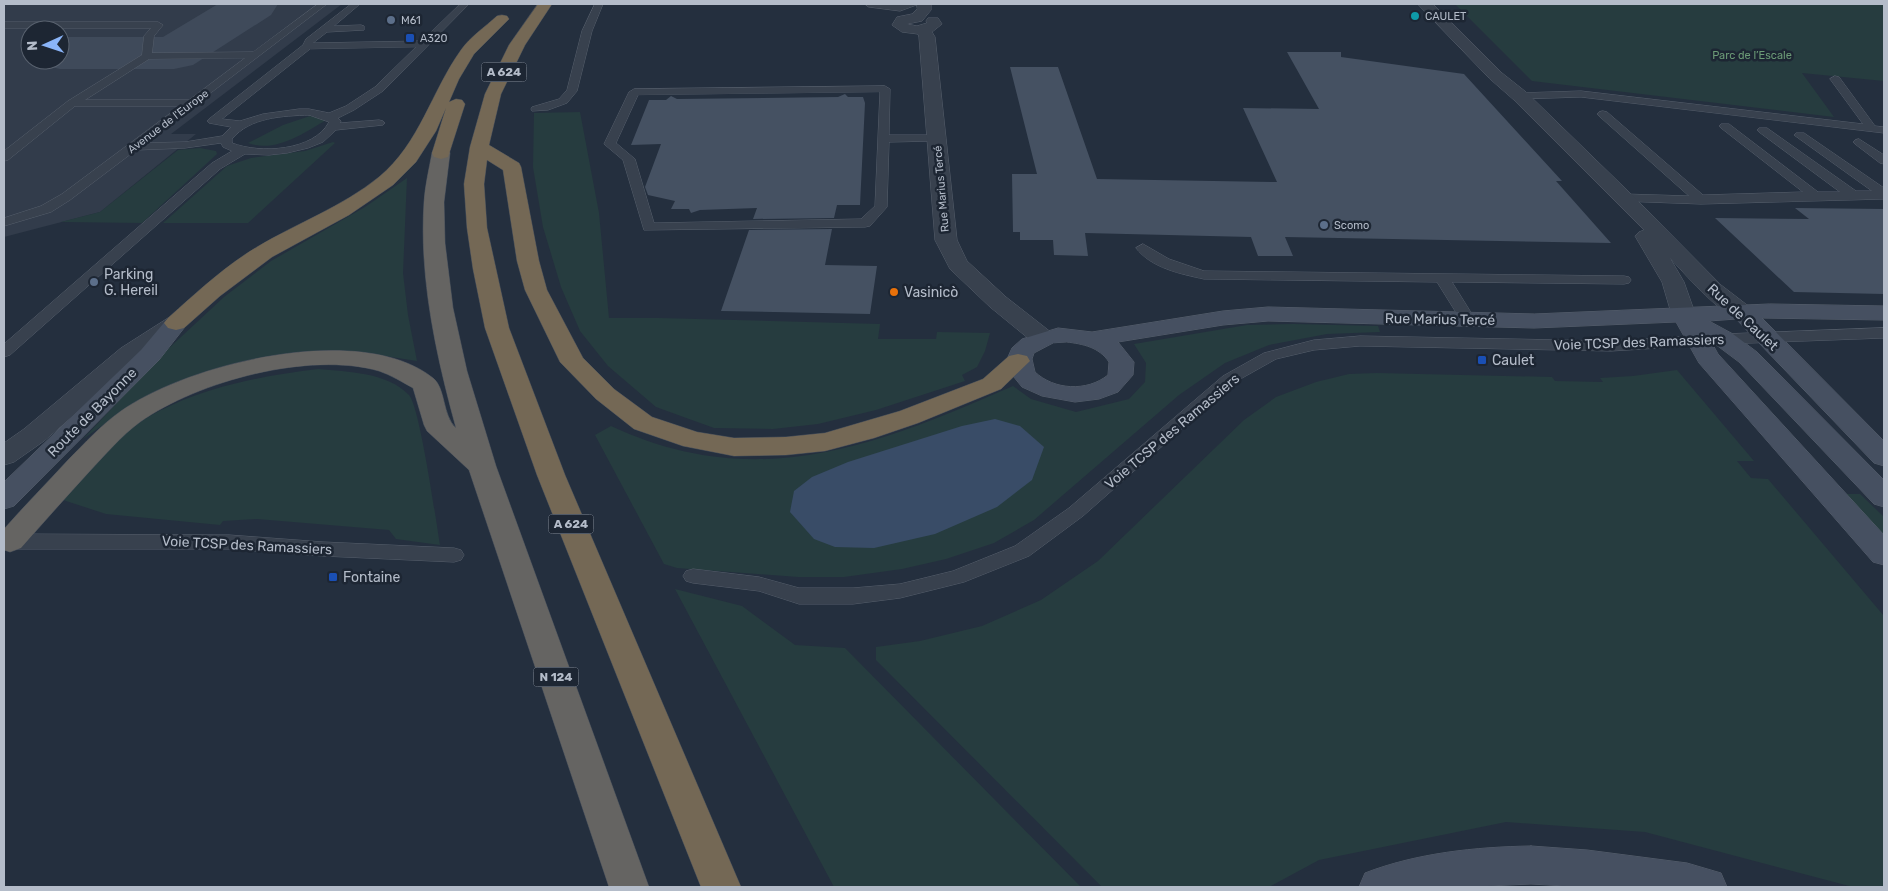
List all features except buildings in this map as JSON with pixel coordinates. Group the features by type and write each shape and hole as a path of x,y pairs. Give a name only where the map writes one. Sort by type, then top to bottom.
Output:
{"highway":[{"name":"A 624","path":"545,4 517,45 492,94 479,147 474,184 477,228 497,328 551,476 721,887"},
{"name":"A 624","path":"176,323 212,291 264,252 342,211 386,181 409,158 427,132 451,79 468,51 506,15 459,94 441,153"},
{"path":"479,147 512,167 526,253 536,290 572,362 605,394 643,423 693,440 734,447 825,442 909,418 992,384 1018,361"},
{"name":"N 124","path":"441,153 434,208 437,283 444,332 463,408 629,887"},
{"path":"5,542 96,448 129,417 145,406 200,382 224,374 289,361 327,358 357,359 380,363 403,371 425,384 438,426 482,466"}],"main road":[{"name":"Rue Marius Tercé","path":"1092,338 1223,318 1268,314 1534,321 1743,313 1884,313"},
{"name":"Rue de Caulet","path":"1743,313 1884,457"},
{"name":"Rue de Caulet","path":"1684,316 1724,339 1748,356 1884,498"},
{"name":"Rue de Caulet","path":"1684,316 1708,358 1884,554"},
{"name":"Route de Bayonne","path":"4,499 150,355 176,323"},
{"path":"1067,335 1092,338 1111,349 1122,362 1122,372 1117,381 1107,388 1093,393 1059,393 1044,389 1030,381 1021,372 1018,361 1022,352 1043,338 1067,335"},
{"path":"1379,887 1405,879 1477,867 1553,866 1686,882 1707,887"}],"street":[{"path":"902,20 919,17 924,10 924,4"},
{"name":"Rue de Caulet","path":"1425,4 1496,76 1520,96 1624,198 1713,290 1743,313"},
{"name":"Rue Marius Tercé","path":"919,17 927,37 946,240 958,264 1005,307 1043,338"},
{"name":"Rue de Caulet","path":"1624,198 1673,282 1684,316"},
{"path":"4,456 34,435 130,354 176,323"}],"lane":[{"name":"Avenue de l'Europe","path":"4,222 46,209 323,4"},
{"path":"241,125 213,120 308,46 309,41 356,4"},
{"path":"395,71 349,100 309,112 274,115 241,125 229,134 226,139 227,145 241,151 263,152 301,146 324,136 332,122 379,89 395,71 465,4"},
{"path":"536,109 563,101 572,91 587,31 599,4"},
{"path":"865,4 900,8 919,17"},
{"path":"869,4 902,20"},
{"path":"4,25 158,25 149,36 147,56"},
{"path":"325,29 361,28"},
{"path":"308,46 423,44"},
{"path":"4,157 72,104 147,56 256,54"},
{"path":"1835,79 1872,129"},
{"path":"885,89 883,139 881,207 865,223 669,227 649,227 628,159 610,144 634,92 885,89"},
{"path":"1520,96 1581,94 1884,130"},
{"path":"72,104 191,103"},
{"path":"309,112 332,122 379,123"},
{"path":"1602,114 1701,200"},
{"path":"1725,126 1814,195"},
{"path":"1763,130 1853,195"},
{"path":"1800,135 1884,195"},
{"path":"883,139 936,138"},
{"path":"132,147 185,145 226,139"},
{"path":"1859,142 1884,160"},
{"path":"4,352 216,166 241,151"},
{"path":"1624,198 1701,200 1814,195 1884,195"},
{"path":"1143,248 1155,259 1171,267 1204,275 1624,280"},
{"path":"1442,278 1467,319"},
{"name":"Voie TCSP des Ramassiers","path":"693,576 759,584 799,596 844,596 900,591 957,578 1022,551 1076,512 1229,379 1270,356 1314,345 1360,342 1611,346 1696,340 1884,334"},
{"name":"Voie TCSP des Ramassiers","path":"5,542 229,542 323,549 454,555"}],"shaded area":[{"path":"4,4 342,4 171,134 196,134 100,212 4,237"}],"green space":[{"name":"Parc de l’Escale","path":"1455,4 1884,4 1884,81 1802,73 1834,117 1532,81"},
{"path":"580,112 599,213 609,318 880,324 878,339 936,339 937,332 990,333 985,351 977,367 962,375 965,381 876,410 818,424 773,429 714,428 656,407 608,366 580,331 561,287 543,227 533,167 534,113"},
{"path":"310,116 326,120 298,136 278,144 268,146 248,143 283,125"},
{"path":"335,143 248,223 163,223 227,166 251,158 305,151"},
{"path":"200,148 216,151 217,154 142,223 61,222 100,212 178,150"},
{"path":"407,178 403,273 408,315 417,361 359,352 331,351 295,353 258,359 187,380 136,402 83,439 168,349 224,297 271,261 365,207"},
{"path":"1247,325 1378,326 1380,332 1327,334 1269,345 1225,363 1179,395 1034,520 994,543 946,559 902,569 844,577 798,577 677,568 664,564 595,435 611,426 665,446 716,457 766,459 815,454 864,443 913,427 1013,386 1031,399 1076,412 1129,399 1145,382 1146,363 1134,344"},
{"path":"318,369 354,372 378,377 400,387 409,395 423,441 440,545 396,539 389,530 257,519 223,521 220,525 106,514 63,500 112,443 152,415 174,404 221,387 269,376"},
{"path":"1677,370 1754,461 1737,461 1751,478 1768,479 1884,616 1884,887 1853,887 1645,832 1506,822 1319,860 1269,887 1102,887 876,660 876,647 920,641 982,626 1041,600 1098,561 1244,420 1276,397 1316,382 1349,374 1377,373 1552,377 1555,381 1603,382 1600,378"},
{"path":"1846,494 1860,494 1884,517 1884,536"},
{"path":"675,589 742,606 795,645 845,648 1081,887 834,887"}],"water":[{"path":"995,419 1020,426 1044,447 1032,480 997,507 935,534 874,548 835,547 814,539 790,512 794,491 812,477 848,462 962,426"}],"taxiway":[{"path":"70,53 174,53 253,4"}],"place":[{"name":"CAULET","path":"1415,16"},
{"name":"M61","path":"391,20"},
{"name":"A320","path":"410,38"},
{"name":"Scomo","path":"1324,225"},
{"name":"Parking G. Hereil","path":"94,282"},
{"name":"Vasinicò","path":"894,292"},
{"name":"Caulet","path":"1482,360"},
{"name":"Fontaine","path":"333,577"}]}
